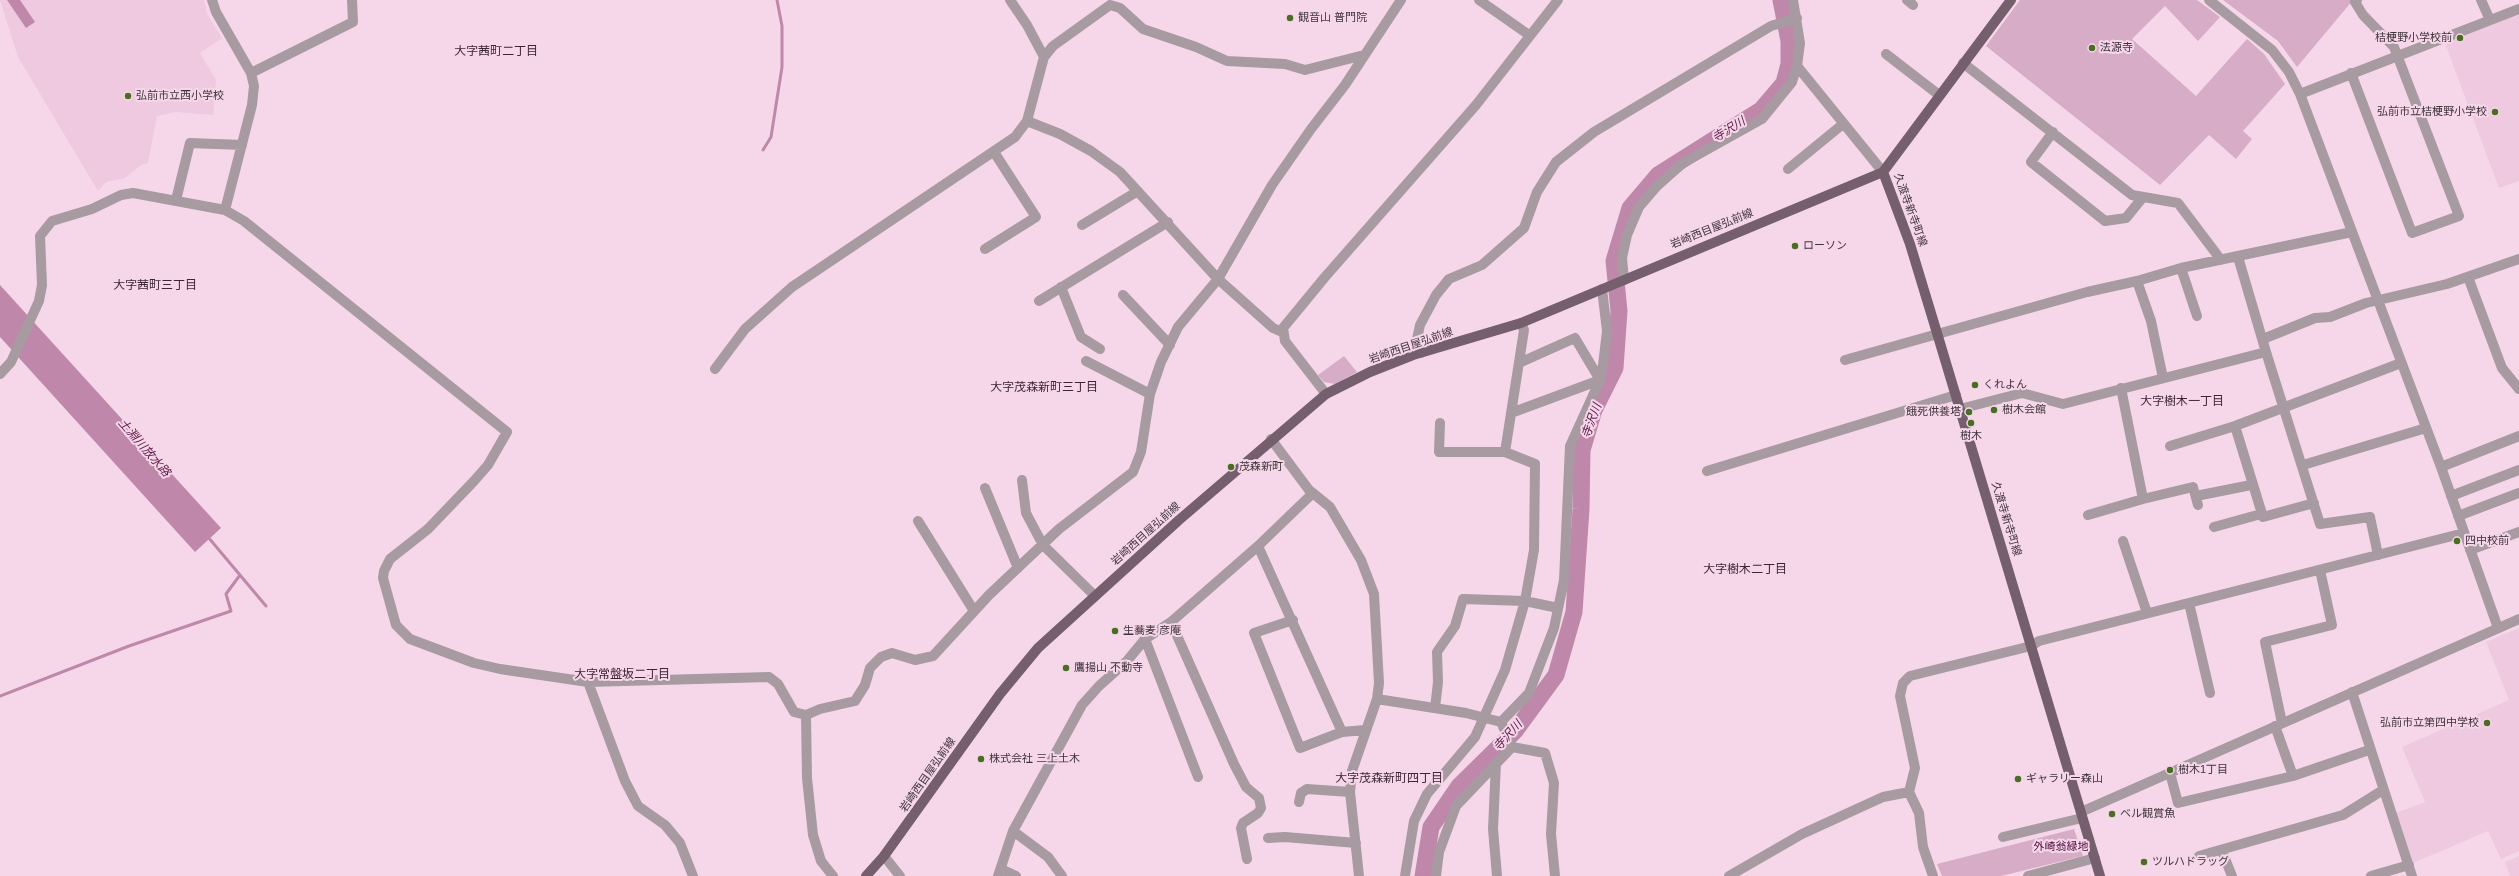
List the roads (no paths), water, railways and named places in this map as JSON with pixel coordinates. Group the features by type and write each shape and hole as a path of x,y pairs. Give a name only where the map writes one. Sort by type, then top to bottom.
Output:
{"main road":[{"path":"1883,172 2011,0"},
{"name":"岩崎西目屋弘前線","path":"866,876 884,856 1000,694 1038,648 1271,440 1326,394 1376,370 1421,353 1521,323 1883,172"},
{"name":"久渡寺新寺町線","path":"1883,172 1910,244 2100,876"}],"street":[{"path":"212,0 216,12 251,73 254,86 252,105 225,210"},
{"path":"251,73 353,22 352,0"},
{"path":"1010,0 1028,25 1044,57"},
{"path":"0,374 11,362 35,309 42,285 40,236 52,222 92,209 121,195 133,192 225,210 244,221 507,432 491,461 474,481 428,530 390,559 384,571 386,594 396,625 410,639 474,663 500,669 588,682 769,677 778,684 794,712 806,715 820,709 855,701 865,685 870,668 881,657 892,653 915,660 933,656 974,611 1060,529 1133,472 1141,452 1150,394 1161,362 1178,328 1218,279 1272,185 1311,129 1345,85 1401,0"},
{"path":"1479,0 1529,35"},
{"path":"1326,394 1285,341 1282,332 1286,324 1325,277 1476,105 1529,35 1558,0"},
{"path":"1622,281 1622,258 1628,235 1639,208 1657,186 1683,162 1762,120 1792,82 1797,66 1800,43 1793,0"},
{"path":"2209,0 2272,50 2289,72 2300,94 2441,466 2498,628"},
{"path":"2351,73 2412,233 2459,216 2394,47 2363,15 2355,2 2357,0"},
{"path":"2481,0 2490,20"},
{"path":"714,369 745,329 792,288 1015,137 1027,121 1044,57 1053,46 1110,5 1120,8 1143,29 1196,47 1227,61 1285,64 1305,70 1364,55"},
{"path":"2300,94 2519,9"},
{"path":"1421,353 1417,339 1420,325 1436,295 1449,279 1482,265 1524,228 1537,192 1556,162 1594,132 1771,26 1795,19"},
{"path":"1886,54 1939,95"},
{"path":"1963,63 2132,194 2178,203 2221,260"},
{"path":"1797,66 1883,172"},
{"path":"1027,121 1060,134 1091,151 1120,172 1168,222 1182,242 1218,279 1273,328 1282,332"},
{"path":"1788,169 1843,124"},
{"path":"2053,132 2031,162 2105,221 2126,218 2143,197"},
{"path":"176,200 190,143 242,145"},
{"path":"985,249 1036,217 994,152"},
{"path":"1082,225 1138,191"},
{"path":"1039,301 1168,222"},
{"path":"1845,360 1937,333 2087,292 2137,281 2181,268 2352,232"},
{"path":"2238,257 2282,408 2303,465 2320,524 2370,517 2378,555"},
{"path":"2263,339 2315,318 2330,318 2378,300 2447,284 2519,259"},
{"path":"2181,268 2197,316"},
{"path":"2468,277 2502,368 2519,389"},
{"path":"2137,281 2151,321 2163,378"},
{"path":"1060,287 1081,337 1100,349"},
{"path":"1501,724 1529,693 1554,628 1564,580 1570,446 1600,380 1607,331 1604,288"},
{"path":"1123,295 1170,345"},
{"path":"1505,452 1524,330 1521,323"},
{"path":"1519,363 1575,338 1600,380"},
{"path":"1960,409 2022,393 2063,404 2266,352"},
{"path":"1086,361 1150,394"},
{"path":"2170,446 2235,426 2402,363"},
{"path":"1510,414 1600,380"},
{"path":"2121,388 2143,499"},
{"path":"1707,471 1956,395"},
{"path":"1405,876 1414,821 1427,794 1475,737 1483,716 1505,670 1525,601 1534,550 1535,464 1530,460 1505,452 1439,452 1440,423"},
{"path":"2235,426 2251,485 2263,517 2314,503"},
{"path":"2303,465 2426,428"},
{"path":"2441,466 2519,436"},
{"path":"1271,440 1313,493 1330,508 1361,560 1374,594 1379,683 1377,699 1352,771 1350,792 1359,876"},
{"path":"2451,496 2519,470"},
{"path":"1022,480 1026,513 1043,545 1095,596"},
{"path":"2088,515 2143,499 2193,487 2197,501 2251,485"},
{"path":"985,488 1018,568"},
{"path":"1016,876 1000,872 1013,831 1082,705 1099,686 1127,661 1145,639 1171,622 1258,546 1313,493"},
{"path":"2458,516 2519,493"},
{"path":"2214,527 2262,514"},
{"path":"918,521 974,611"},
{"path":"2470,550 2519,532"},
{"path":"1933,876 1923,847 1919,813 1909,792 1915,768 1901,704 1903,683 1910,676 2031,646 2039,641 2189,602 2464,533"},
{"path":"2123,541 2147,613"},
{"path":"1258,546 1293,620 1342,732"},
{"path":"2293,776 2279,725 2264,642 2332,625 2320,570"},
{"path":"1435,708 1438,682 1436,652 1455,626 1463,599 1525,601 1558,608"},
{"path":"2189,602 2210,693"},
{"path":"2003,837 2082,815 2170,773 2519,619"},
{"path":"1293,620 1254,633 1300,748 1342,732 1365,730"},
{"path":"1171,622 1234,764 1246,787 1259,798 1261,808 1258,813 1243,824 1241,828 1247,859"},
{"path":"1145,639 1198,777"},
{"path":"588,682 625,781 638,806 666,825 680,843 693,876"},
{"path":"2352,692 2369,750 2412,876"},
{"path":"1377,699 1483,716 1501,724 1510,745"},
{"path":"806,715 806,756 813,835 821,861 833,876"},
{"path":"1436,876 1439,852 1456,806 1496,763 1510,745"},
{"path":"1510,745 1545,753 1554,783 1551,834 1555,876"},
{"path":"2170,773 2178,803 2293,776 2369,750"},
{"path":"1496,763 1493,829 1496,876"},
{"path":"1299,802 1301,793 1307,788 1350,792"},
{"path":"2199,856 2222,851 2343,815 2383,790"},
{"path":"1730,876 1802,834 1883,797 1909,792"},
{"path":"1013,831 1048,857 1062,876"},
{"path":"1268,838 1285,837 1356,843"},
{"path":"2222,851 2232,876"},
{"path":"884,856 900,876"},
{"path":"2028,876 2095,858"},
{"path":"2371,876 2409,865"}],"water":[{"path":"7,0 20,0 35,22 26,28"},
{"path":"0,285 221,528 195,552 0,337"}],"waterway":[{"path":"763,150 771,137 782,67 782,26 777,0"},
{"name":"寺沢川","path":"1423,876 1431,827 1459,786 1515,731 1556,675 1574,612 1581,509 1582,450 1594,410 1615,368 1619,311 1614,261 1630,208 1658,175 1761,110 1784,83 1789,64 1789,41 1781,0"},
{"name":"土淵川放水路","path":"208,537 266,606"},
{"path":"0,696 129,646 231,611 226,594 240,575"}],"place":[{"name":"観音山 普門院","path":"1290,18"},
{"name":"桔梗野小学校前","path":"2460,38"},
{"name":"法源寺","path":"2092,48"},
{"name":"弘前市立西小学校","path":"128,96"},
{"name":"弘前市立桔梗野小学校","path":"2495,112"},
{"name":"ローソン","path":"1795,246"},
{"name":"くれよん","path":"1975,385"},
{"name":"樹木会館","path":"1994,410"},
{"name":"餓死供養塔","path":"1969,412"},
{"name":"樹木","path":"1971,423"},
{"name":"茂森新町","path":"1231,467"},
{"name":"四中校前","path":"2457,541"},
{"name":"生蕎麦 彦庵","path":"1115,631"},
{"name":"鷹揚山 不動寺","path":"1066,668"},
{"name":"弘前市立第四中学校","path":"2487,723"},
{"name":"株式会社 三上土木","path":"981,759"},
{"name":"樹木1丁目","path":"2170,770"},
{"name":"ギャラリー森山","path":"2018,779"},
{"name":"ベル観賞魚","path":"2112,814"},
{"name":"ツルハドラッグ","path":"2144,862"}],"district":[{"name":"大字茜町二丁目","path":"496,52"},
{"name":"大字茜町三丁目","path":"155,286"},
{"name":"大字茂森新町三丁目","path":"1044,388"},
{"name":"大字樹木一丁目","path":"2182,402"},
{"name":"大字樹木二丁目","path":"1745,570"},
{"name":"大字常盤坂二丁目","path":"622,675"},
{"name":"大字茂森新町四丁目","path":"1389,779"}],"park label":[{"name":"外崎翁緑地","path":"2061,847"}]}
